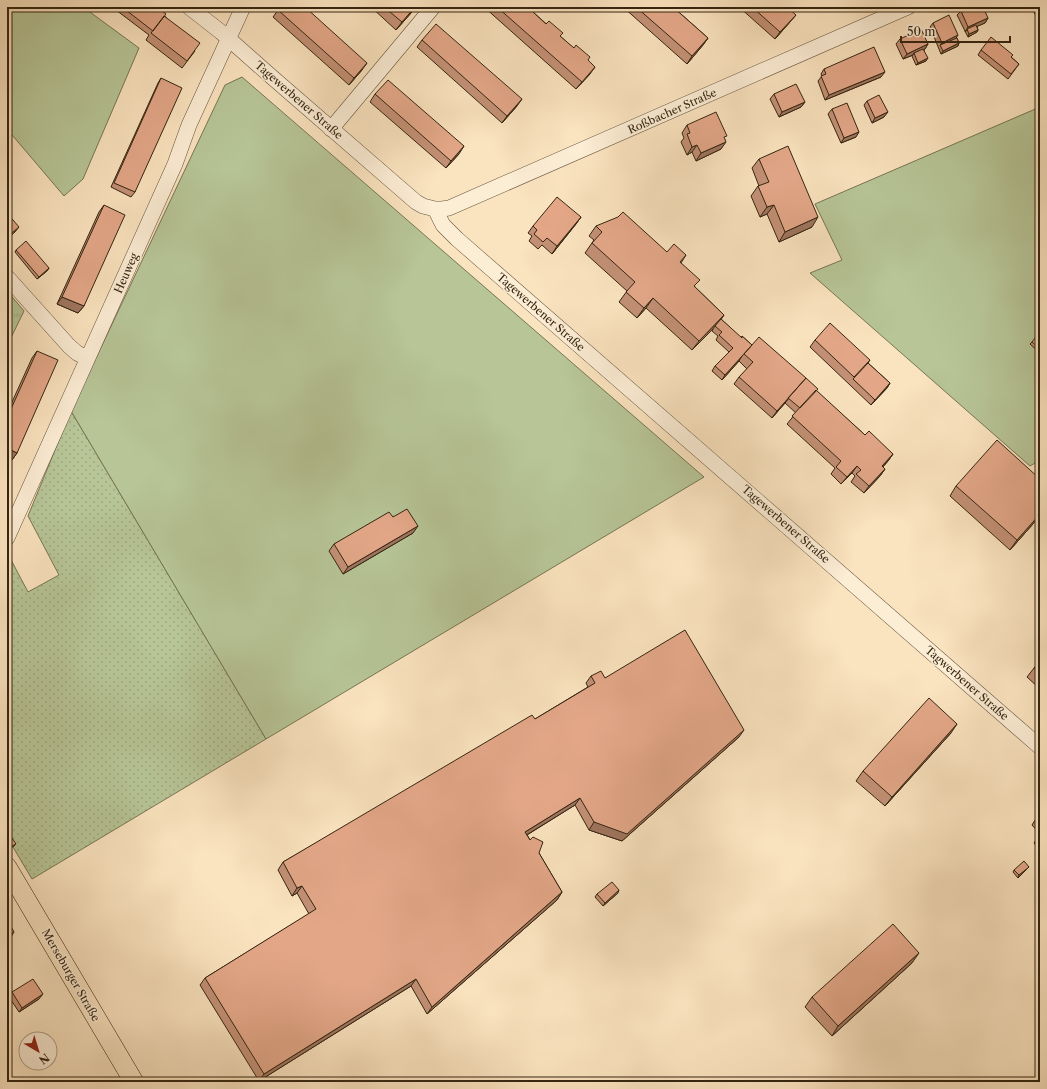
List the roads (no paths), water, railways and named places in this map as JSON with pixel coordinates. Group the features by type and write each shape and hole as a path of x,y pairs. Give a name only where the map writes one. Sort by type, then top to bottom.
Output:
{"main road":[{"name":"Merseburger Straße","path":"7,867 134,1082"}],"street":[{"name":"Tagewerbener Straße","path":"190,7 229,39 416,202 423,206 435,209 443,225 457,239 894,620"},
{"name":"Heuweg","path":"7,538 175,164 189,124 243,7"},
{"path":"331,129 433,7"},
{"name":"Roßbacher Straße","path":"435,209 449,208 908,7"},
{"path":"7,277 69,346 77,353 88,358"},
{"name":"Tagwerbener Straße","path":"894,620 1040,747"}]}
